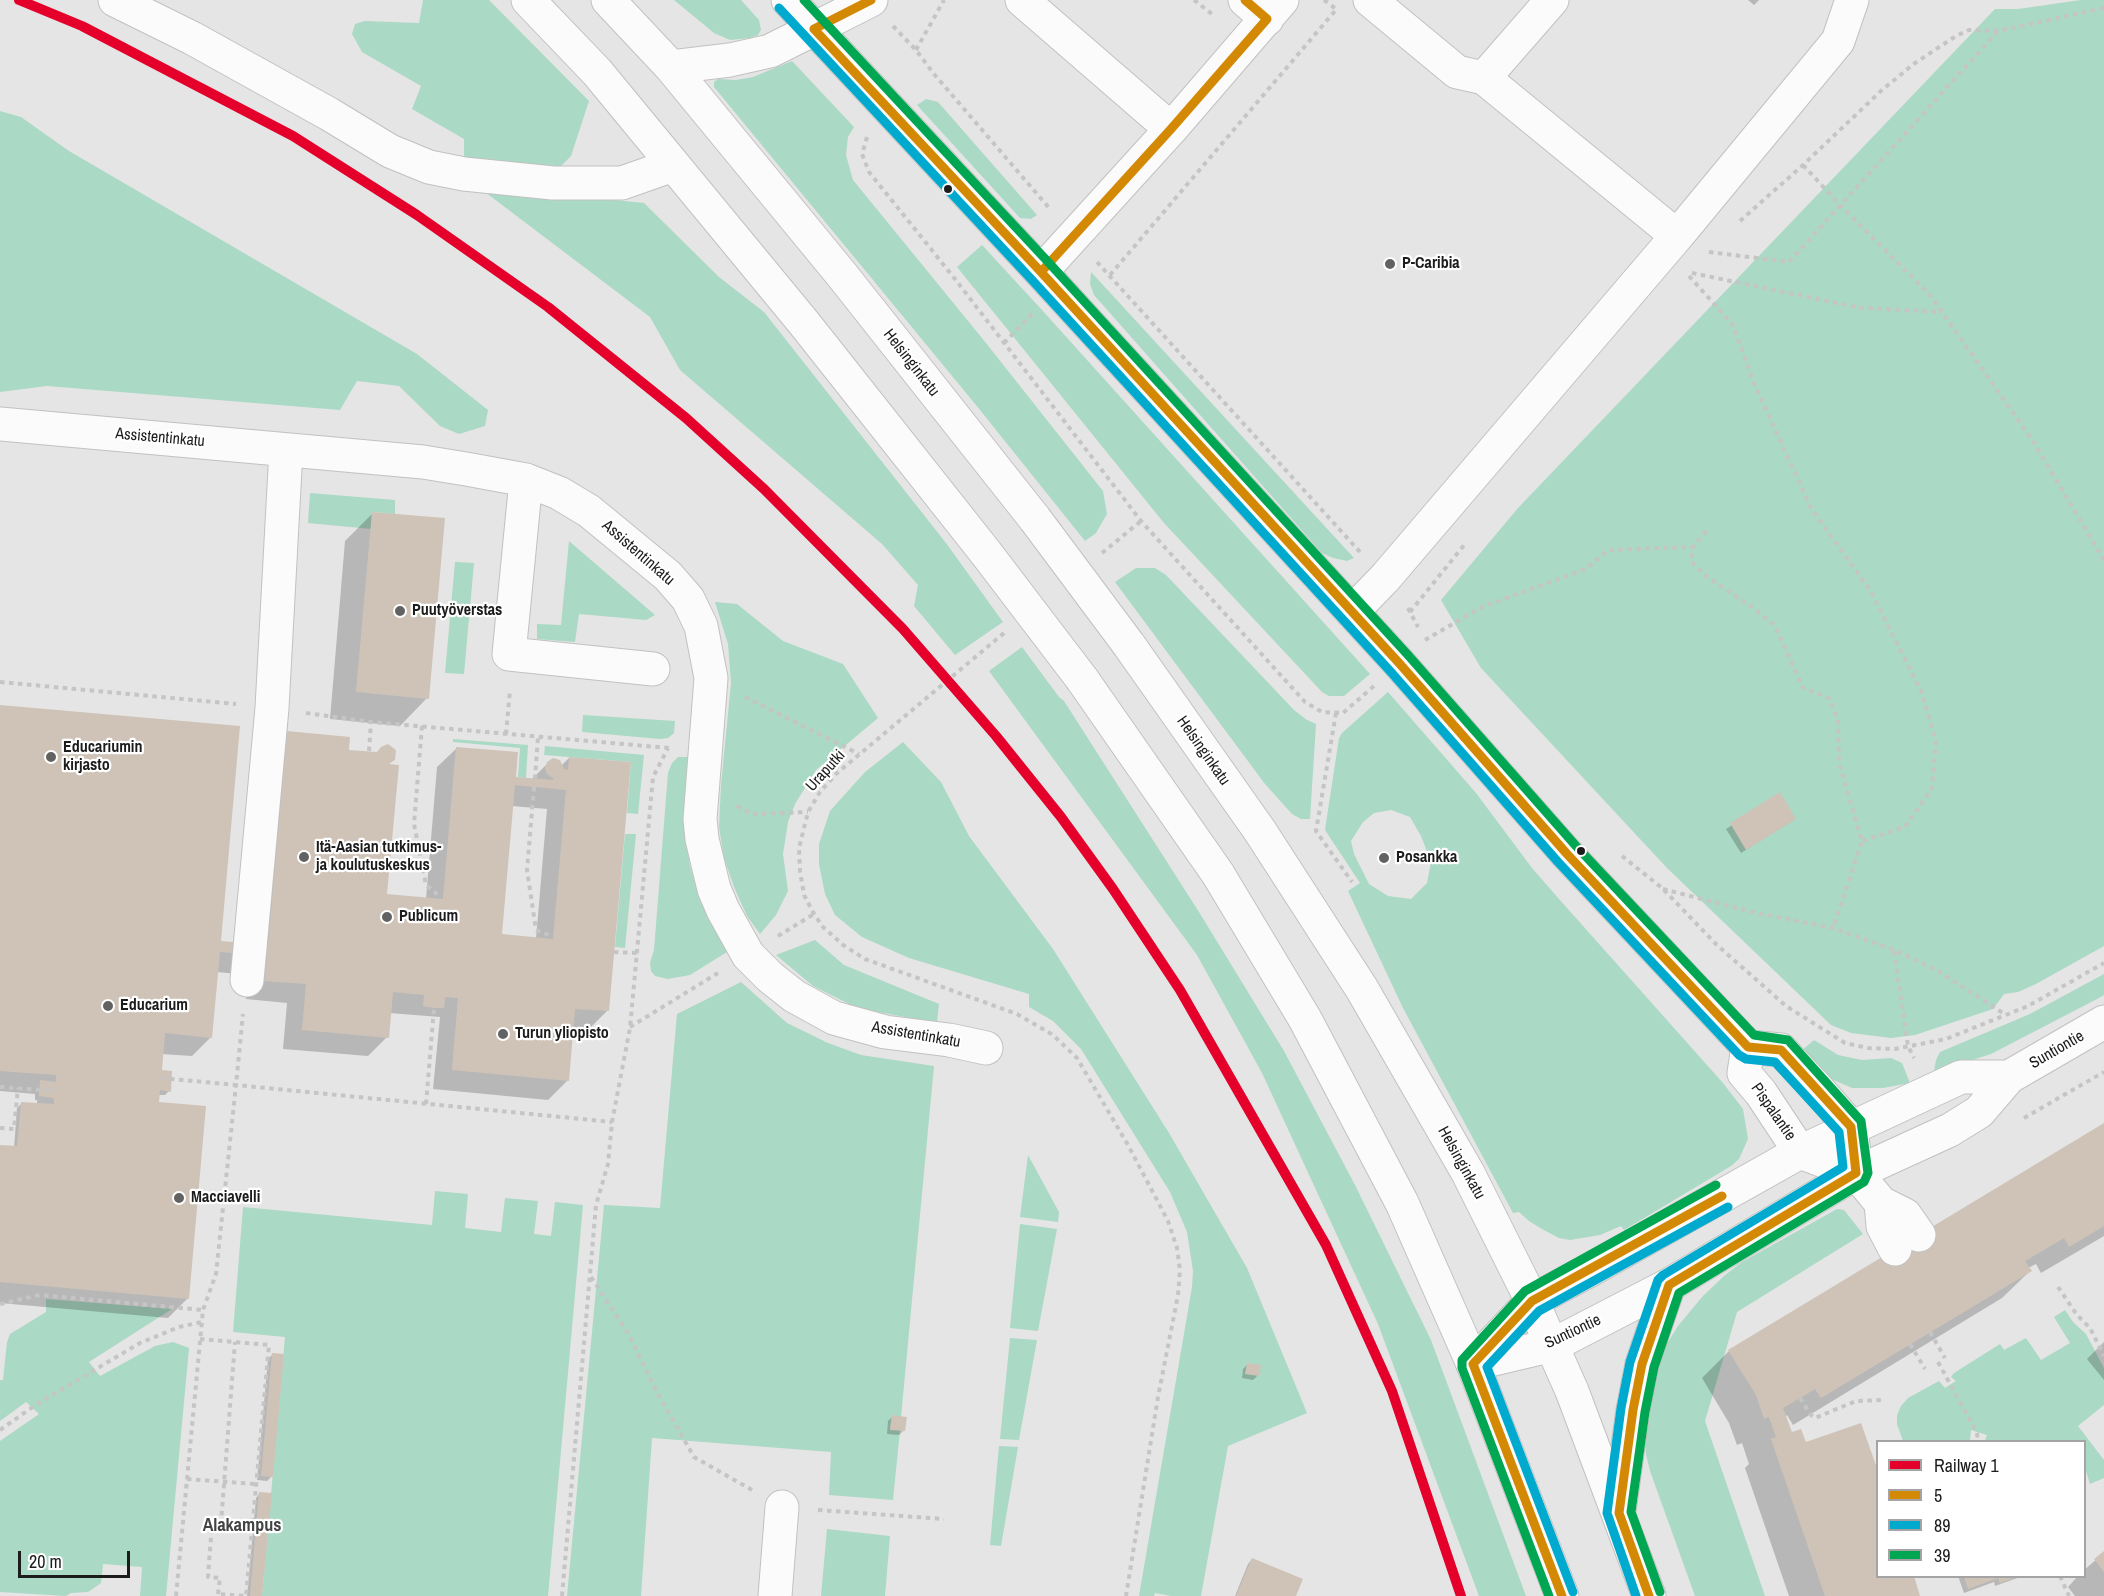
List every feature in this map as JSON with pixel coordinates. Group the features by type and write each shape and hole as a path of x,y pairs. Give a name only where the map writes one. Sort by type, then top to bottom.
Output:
{"main road":[{"path":"115,0 192,38 329,114 390,151 429,167 464,174 554,183 622,183 673,165"},
{"path":"528,0 597,72 804,323 986,553 1082,680 1218,874 1305,1019 1402,1203 1473,1364 1562,1596"},
{"name":"Helsinginkatu","path":"608,0 671,67 842,275 1035,519 1260,831 1362,989 1468,1173 1553,1345 1649,1596"},
{"path":"788,0 1352,612 1567,854 1748,1047 1781,1050 1851,1127 1856,1173 1881,1203 1905,1215 1907,1242"},
{"path":"671,67 730,60 770,51 872,0"},
{"path":"1023,0 1171,129"},
{"path":"1478,77 1552,0"},
{"path":"1352,612 1385,578 1677,236 1838,41 1852,0"},
{"path":"1355,2 1457,72 1478,77 1677,236"},
{"path":"1041,272 1171,129 1265,6"},
{"name":"Assistentinkatu","path":"0,424 423,462 526,480 559,493 589,511 668,576 688,599 701,626 711,678 700,819 702,839 714,889 748,955 794,996 834,1018 885,1032 949,1040 986,1048"},
{"path":"247,980 273,708 285,450"},
{"path":"526,480 509,654 653,669"},
{"name":"Suntiontie","path":"1473,1364 1553,1345 1669,1285 1856,1173 1950,1130 1979,1112 2009,1077 2104,1022"},
{"name":"Pispalantie","path":"1748,1047 1744,1073 1761,1093 1800,1152 1856,1173"},
{"path":"1473,1364 1532,1301 1800,1152 1961,1077 2009,1077"},
{"path":"1619,1513 1633,1410 1642,1364 1669,1285"},
{"path":"776,1596 782,1507"}],"path":[{"path":"916,50 944,0"},
{"path":"1324,0 1336,9"},
{"path":"1110,275 1336,9 1355,2"},
{"path":"1731,228 1803,165 1882,90 1956,36 1969,30 1998,31 2104,8"},
{"path":"1713,244 1704,252 1789,262 1998,31"},
{"path":"869,133 862,154 869,172 955,279 1141,521 1305,702 1322,712 1343,713 1377,683"},
{"path":"1803,165 1930,295 2034,441 2104,560"},
{"path":"1862,841 1905,827 1932,788 1936,741 1921,691 1870,590 1812,510 1755,386 1733,325 1686,272 1861,308 1942,312"},
{"path":"1706,531 1693,547 1691,561 1706,576 1752,607 1775,626 1803,688 1829,698 1838,720 1839,763 1862,841 1833,928"},
{"path":"1425,640 1482,607 1586,569 1608,550 1693,547"},
{"path":"506,734 513,655"},
{"path":"711,678 754,703 859,754"},
{"path":"0,682 273,708 371,722 668,748 653,777 630,1028 612,1122 608,1164 596,1204 562,1596"},
{"path":"1336,713 1316,831 1352,882"},
{"path":"369,751 371,722"},
{"path":"422,726 414,824 426,885 436,893 436,898"},
{"name":"Uraputki","path":"891,728 836,774 820,792 808,812 799,848 804,895 814,914 823,927 843,945 865,959 1017,1014 1053,1035 1077,1058 1128,1145 1168,1221 1177,1248 1180,1270 1178,1295 1158,1397 1126,1596"},
{"path":"535,778 538,736"},
{"path":"704,777 724,791 738,807 752,814 808,812"},
{"path":"534,787 526,870 536,930 549,935 549,939"},
{"path":"1662,888 1752,912 1833,928 1894,950 1938,971 2006,1015"},
{"path":"1894,950 1908,1046 1946,1039 2028,1006 2104,963"},
{"path":"614,952 637,953"},
{"path":"176,1596 203,1310 216,1274 247,980"},
{"path":"426,1104 434,1008"},
{"path":"161,1078 612,1122"},
{"path":"0,1087 55,1091"},
{"path":"0,1128 14,1129 18,1088"},
{"path":"590,1277 628,1333 658,1394 694,1457 782,1507"},
{"path":"2058,1287 2077,1315 2090,1328 2104,1356"},
{"path":"0,1304 40,1295 203,1310"},
{"path":"0,1430 37,1404 140,1343 202,1322"},
{"path":"1930,1332 1945,1358"},
{"path":"200,1339 235,1342 269,1345 246,1596 218,1595 219,1578 208,1577 212,1522 221,1523 235,1342"},
{"path":"1911,1344 1925,1370"},
{"path":"1938,1362 1977,1433 1978,1440"},
{"path":"1800,1398 1815,1418 1856,1401 1882,1400"},
{"path":"187,1479 255,1484"},
{"path":"830,1511 944,1519"},
{"path":"2061,1578 2069,1596"}],"green space":[{"path":"423,0 489,0 589,101 571,156 557,170 464,163 464,139 412,109 421,86 362,52 352,34 355,24 365,21 419,23"},
{"path":"674,0 741,0 759,20 761,30 758,35 750,38 730,40 714,33"},
{"path":"2081,0 2104,0 2104,946 2036,984 2018,992 2004,994 1993,1009 1915,1035 1891,1038 1851,1033 1831,1025 1667,868 1481,668 1441,600 1518,508 1995,9 2018,9"},
{"path":"792,61 854,127 848,137 846,155 853,180 1103,491 1107,514 1096,533 1085,541 714,87 714,82 718,79 736,80 753,77"},
{"path":"926,99 938,102 1037,215 1031,219 1020,218 917,105"},
{"path":"0,111 21,117 69,151 417,354 488,410 485,426 459,434 440,426 399,386 357,381 340,410 47,386 0,392"},
{"path":"477,186 644,203 719,277 764,312 946,543 1003,622 955,655 914,606 918,585 882,544 680,370 650,317"},
{"path":"982,245 1370,674 1344,696 1329,696 1322,692 1164,523 957,267"},
{"path":"1091,272 1354,558 1347,561 1322,553 1094,295 1090,284"},
{"path":"310,493 395,500 395,514 372,512 371,529 308,523"},
{"path":"569,541 655,615 646,620 579,614 575,642 537,639 537,624 561,625"},
{"path":"455,562 474,563 464,674 445,673"},
{"path":"1136,568 1155,568 1166,575 1294,710 1316,724 1310,819 1301,819 1292,814 1265,784 1115,582"},
{"path":"715,602 737,604 783,641 843,664 878,718 816,770 795,804 788,822 783,854 788,891 776,915 760,934 747,916 734,887 724,858 719,827 731,683 728,644"},
{"path":"1022,647 1064,701 1199,912 1284,1051 1355,1185 1431,1340 1526,1596 1479,1596 1378,1324 1262,1073 1197,955 989,671"},
{"path":"1388,692 1476,793 1532,868 1723,1083 1743,1109 1748,1139 1739,1159 1624,1230 1621,1226 1600,1235 1570,1240 1559,1238 1542,1229 1519,1212 1513,1213 1403,1008 1348,891 1360,883 1325,830 1339,738","holes":["1391,810 1410,817 1421,836 1431,862 1427,883 1411,899 1388,896 1369,884 1354,854 1351,841 1363,822 1374,813"]},
{"path":"583,715 675,721 674,733 668,738 660,739 582,732"},
{"path":"453,739 528,745 526,778 518,777 520,748 453,742"},
{"path":"903,742 941,782 969,836 1053,949 1169,1133 1247,1268 1307,1413 1228,1446 1201,1596 1171,1596 1155,1593 1154,1596 1139,1596 1192,1287 1193,1271 1187,1232 1170,1192 1081,1049 1053,1021 1029,1007 1029,994 909,958 862,937 835,915 825,894 819,864 819,844 830,811 865,772"},
{"path":"545,746 644,755 638,814 627,813 631,762 544,755"},
{"path":"678,757 688,757 685,834 690,866 700,901 727,952 690,975 668,979 655,976 651,971 650,963 654,950 668,773 672,763"},
{"path":"625,834 636,834 625,948 615,947"},
{"path":"815,940 844,965 939,1004 937,1023 857,1008 813,986 776,955"},
{"path":"2104,974 2104,995 1991,1054 1934,1072 1940,1052 2030,1014"},
{"path":"741,982 787,1023 828,1043 861,1055 934,1066 901,1417 892,1416 890,1429 900,1430 893,1500 829,1495 831,1452 652,1438 641,1596 567,1596 604,1205 660,1208 677,1014"},
{"path":"1814,1040 1838,1055 1862,1060 1891,1058 1902,1063 1910,1083 1883,1088 1852,1088 1829,1078 1800,1052"},
{"path":"1028,1155 1059,1212 1058,1222 1020,1217"},
{"path":"435,1191 468,1194 465,1228 501,1232 505,1198 538,1201 534,1234 551,1236 555,1202 583,1205 548,1596 262,1596 285,1337 233,1332 243,1207 432,1225"},
{"path":"1837,1209 1844,1210 1863,1234 1737,1312 1705,1421 1765,1596 1695,1596 1646,1454 1644,1432 1658,1358 1678,1326 1702,1297 1724,1276 1742,1262"},
{"path":"1020,1224 1057,1229 1038,1331 1010,1328"},
{"path":"46,1299 172,1309 89,1362 100,1376 155,1346 173,1342 189,1348 166,1596 140,1596 142,1567 103,1564 101,1583 88,1592 71,1593 66,1596 0,1592 0,1441 39,1414 26,1402 0,1421 0,1380 3,1380 10,1334 46,1312"},
{"path":"2065,1310 2073,1322 2086,1334 2104,1368 2104,1405 2078,1426 2104,1460 2104,1478 2090,1484 2086,1471 2086,1440 1985,1440 1987,1435 1971,1430 1970,1440 1903,1440 1897,1424 1897,1415 1908,1398 1939,1381 1945,1388 1956,1381 1951,1377 1954,1373 2000,1344 2004,1350 2026,1338 2041,1360 2070,1343 2054,1317"},
{"path":"1010,1338 1037,1340 1019,1440 1000,1439"},
{"path":"999,1446 1018,1447 1001,1546 990,1545"},
{"path":"827,1529 890,1536 885,1596 821,1596"}],"building":[{"name":"Puutyöverstas","path":"372,512 445,518 429,699 356,692"},
{"path":"0,705 240,726 221,941 268,945 287,731 350,737 349,750 377,752 388,744 396,750 395,760 389,764 399,765 387,894 443,899 456,747 518,752 516,777 553,780 545,768 547,762 553,758 560,760 564,769 568,770 569,757 631,762 609,1011 575,1009 569,1081 452,1070 458,998 445,997 444,1008 434,1008 423,1006 424,995 393,992 389,1038 302,1030 306,984 264,981 267,956 220,952 212,1038 165,1033 162,1070 172,1071 171,1092 160,1090 159,1102 206,1106 189,1299 0,1282 0,1145 17,1146 21,1102 54,1104 54,1098 39,1096 40,1080 56,1082 56,1075 0,1071","holes":["515,785 566,790 553,939 502,934"]},
{"path":"1780,792 1796,819 1746,850 1730,823"},
{"path":"2104,1123 2104,1226 2069,1247 2064,1238 2025,1261 2032,1271 1821,1398 1815,1389 1783,1408 1792,1432 1801,1429 1806,1442 1861,1423 1876,1465 1876,1578 1915,1578 1920,1596 1825,1596 1771,1439 1776,1437 1769,1417 1764,1419 1756,1395 1728,1350"},
{"path":"272,1353 284,1354 273,1477 261,1476"},
{"path":"1247,1363 1261,1365 1259,1376 1245,1374"},
{"path":"892,1415 907,1417 905,1431 890,1430"},
{"path":"259,1492 272,1493 262,1596 250,1596"},
{"path":"2104,1551 2104,1572 2094,1559"},
{"path":"1252,1558 1303,1579 1296,1596 1236,1596"},
{"path":"1965,1578 1998,1578 1968,1589"},
{"path":"1998,1578 2014,1578 2000,1583"}],"rail line":[{"name":"1","path":"19,0 82,26 293,136 417,215 548,307 686,418 764,489 903,629 996,736 1061,817 1113,889 1180,990 1326,1245 1392,1391 1461,1596"}],"transit line":[{"name":"39","path":"804,0 1050,264 1408,655 1576,846 1754,1035 1788,1040 1861,1121 1868,1173 1864,1182 1679,1293 1654,1367 1645,1412 1631,1512 1660,1592"},
{"name":"5","path":"871,0 814,29 1041,272 1399,663 1567,854 1748,1047 1781,1050 1851,1127 1856,1173 1669,1285 1642,1364 1633,1410 1619,1513 1649,1596"},
{"name":"5","path":"1041,272 1267,19 1245,0"},
{"name":"89","path":"779,8 1390,671 1558,862 1739,1055 1746,1059 1775,1062 1839,1132 1843,1167 1658,1280 1630,1362 1621,1408 1607,1513 1636,1596"},
{"name":"39","path":"1549,1596 1462,1368 1462,1360 1525,1291 1716,1185"},
{"name":"5","path":"1562,1596 1473,1364 1532,1301 1722,1196"},
{"name":"89","path":"1573,1592 1487,1367 1539,1311 1728,1207"}],"place":[{"name":"P-Caribia","path":"1390,264"},
{"name":"Puutyöverstas","path":"400,611"},
{"name":"Educariumin kirjasto","path":"51,757"},
{"name":"Itä-Aasian tutkimus- ja koulutuskeskus","path":"304,857"},
{"name":"Posankka","path":"1384,858"},
{"name":"Publicum","path":"387,917"},
{"name":"Educarium","path":"108,1006"},
{"name":"Turun yliopisto","path":"503,1034"},
{"name":"Macciavelli","path":"179,1198"}],"district":[{"name":"Alakampus","path":"242,1526"}]}
